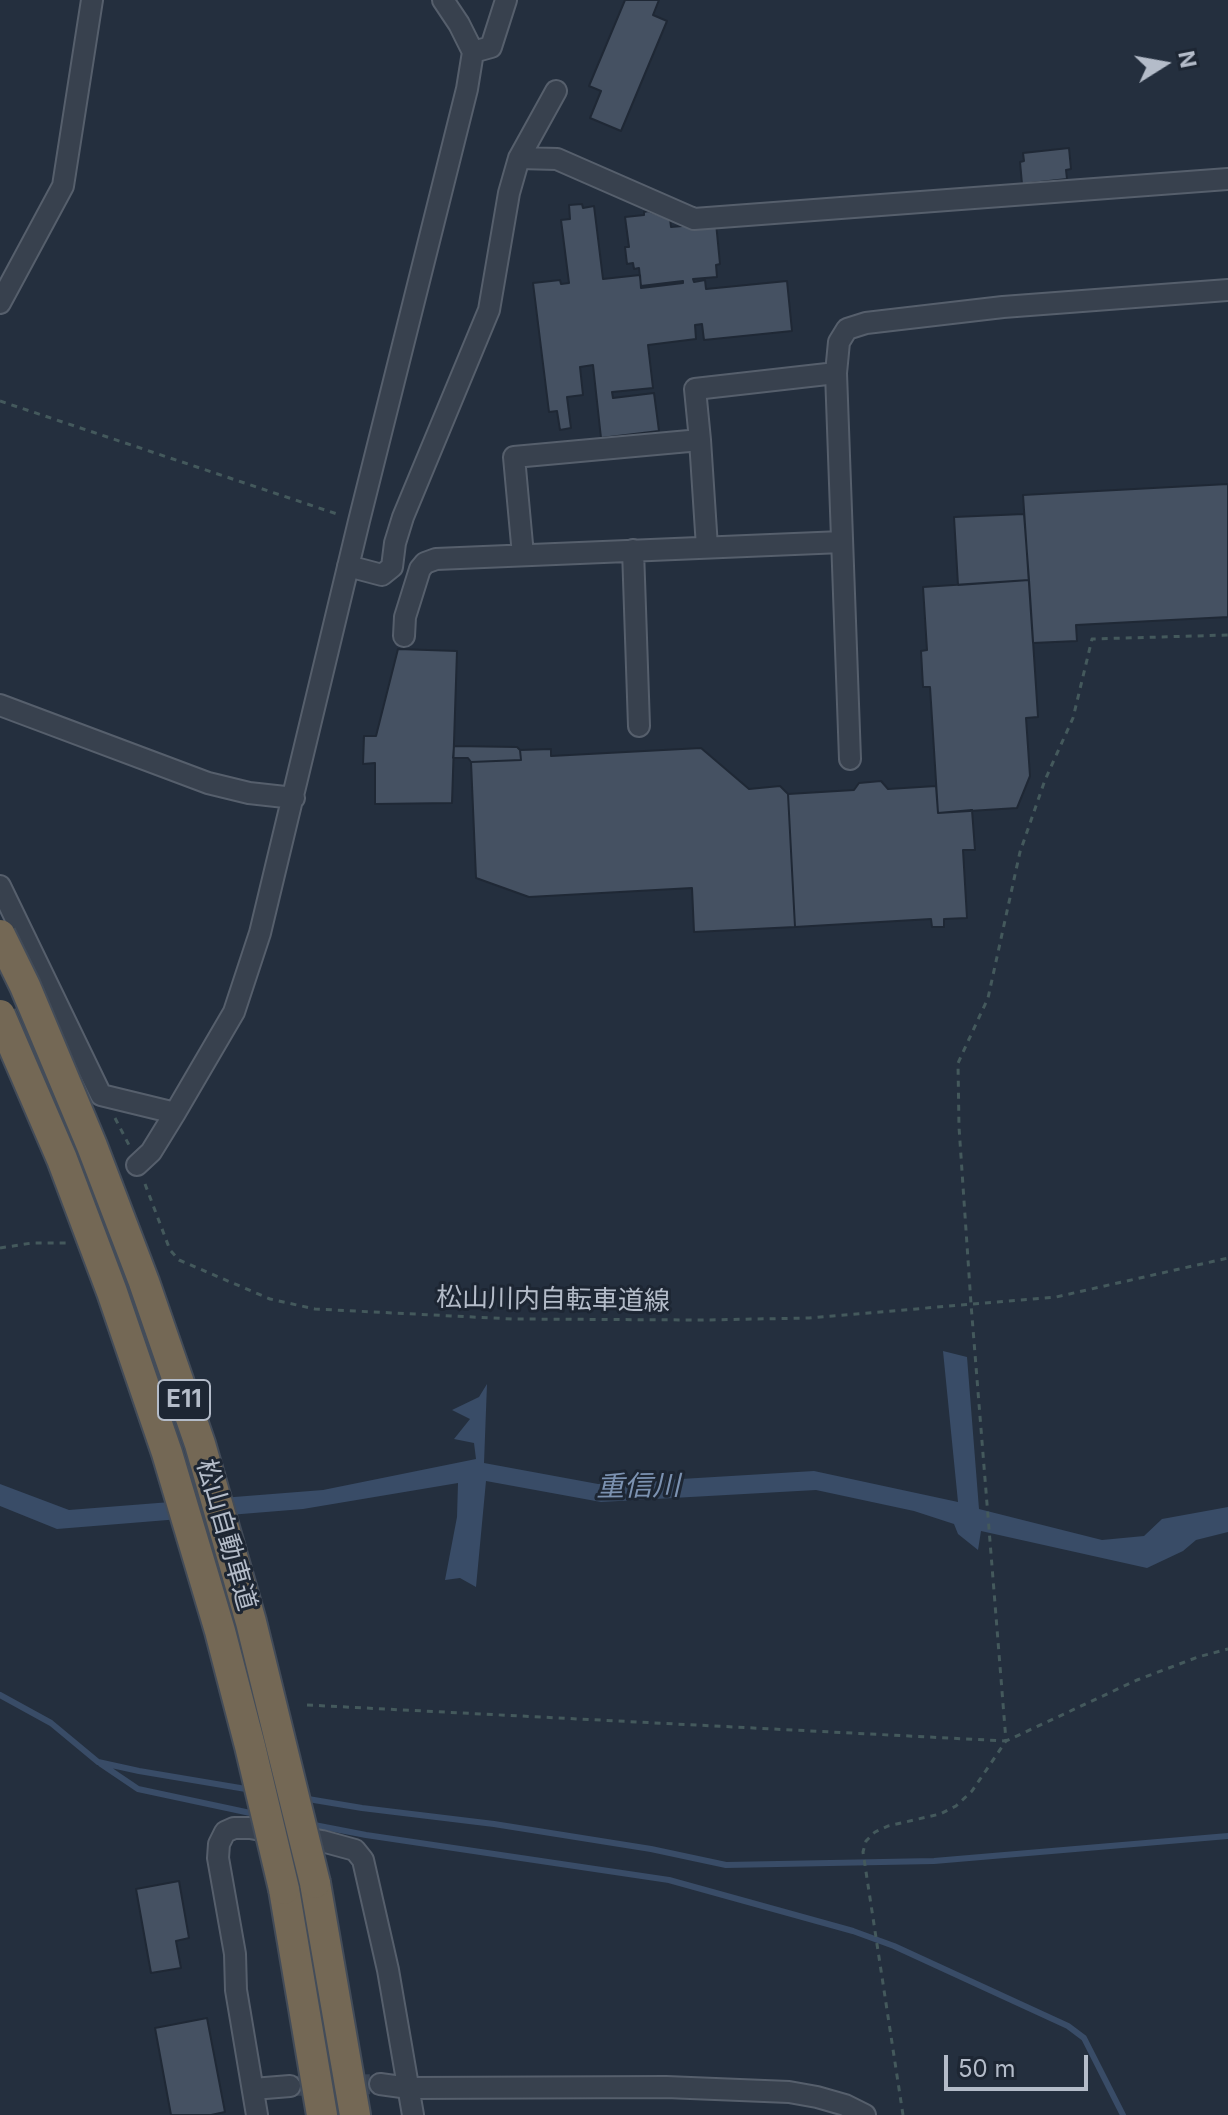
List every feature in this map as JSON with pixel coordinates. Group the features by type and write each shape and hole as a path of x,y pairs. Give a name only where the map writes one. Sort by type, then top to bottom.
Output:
{"highway":[{"name":"松山自動車道","path":"0,935 25,986 92,1146 144,1282 200,1444 251,1622 315,1883 355,2115"},
{"name":"松山自動車道","path":"0,1015 62,1159 112,1292 167,1453 224,1645 284,1889 322,2115"}],"street":[{"path":"0,303 63,186 92,0"},
{"path":"137,1165 151,1152 234,1012 260,933 467,89 473,52 443,0"},
{"path":"473,52 491,47 506,0"},
{"path":"348,566 382,575 392,567 403,517 489,310 509,193 519,158 556,91"},
{"path":"519,158 557,159 694,219 1228,179"},
{"path":"850,759 836,373 838,347 847,329 866,323 1003,307 1228,290"},
{"path":"707,547 695,389 836,373"},
{"path":"523,555 514,457 700,440"},
{"path":"404,636 405,617 420,569 425,563 436,559 842,542"},
{"path":"633,550 639,726"},
{"path":"0,705 208,783 249,793 294,798"},
{"path":"0,886 101,1095 175,1113"},
{"path":"257,2115 236,1990 235,1954 218,1858 219,1844 225,1832 234,1828 322,1841 355,1850 363,1860 388,1970 413,2115"},
{"path":"380,2084 409,2088 651,2087 789,2092 845,2105 865,2115"},
{"path":"253,2089 290,2086"}],"path":[{"path":"0,401 359,521"},
{"path":"903,2115 863,1852 866,1841 888,1826 940,1814 956,1806 972,1791 1006,1741 971,1304 959,1127 958,1063 988,998 1020,852 1045,780 1073,718 1092,639 1228,635"},
{"name":"松山川内自転車道線","path":"101,1095 122,1131 170,1250 179,1260 270,1299 315,1309 512,1319 809,1318 1056,1297 1228,1258"},
{"path":"0,1248 32,1243"},
{"path":"307,1705 1006,1741 1137,1680 1228,1649"}],"water":[{"name":"重信川","path":"943,1351 967,1357 979,1509 1102,1540 1144,1536 1162,1519 1228,1507 1228,1532 1196,1540 1183,1551 1147,1568 981,1531 978,1550 958,1534 954,1524 914,1511 816,1490 601,1502 486,1481 476,1587 460,1578 445,1580 457,1517 458,1483 303,1509 57,1529 0,1506 0,1484 69,1510 323,1490 476,1459 474,1443 454,1439 470,1419 452,1410 479,1397 487,1384 484,1463 598,1484 814,1471 958,1502"}],"building":[{"path":"625,0 659,0 653,15 667,21 621,131 590,118 601,91 589,86"},
{"path":"1069,148 1071,169 1066,170 1067,179 1022,184 1020,162 1024,161 1023,153"},
{"path":"582,204 583,208 594,206 603,279 640,275 639,268 634,269 633,263 627,264 625,247 629,247 625,217 644,215 648,211 670,219 671,227 716,223 720,264 716,265 717,277 693,279 694,282 705,280 706,289 787,281 792,331 704,340 702,324 695,325 696,339 648,345 653,388 612,392 613,398 654,393 659,431 601,438 593,365 580,367 583,395 567,397 571,428 560,430 557,411 549,412 533,283 560,280 561,284 569,283 561,220 570,219 569,205","holes":["683,281 641,288 640,282 641,286"]},
{"path":"1228,484 1228,617 1076,625 1077,641 1033,643 1023,495"},
{"path":"1024,514 1029,580 958,585 954,517"},
{"path":"1029,580 1038,717 1026,718 1030,776 1017,808 938,813 930,687 923,687 921,651 927,650 923,587"},
{"path":"398,649 457,651 452,803 375,804 375,763 363,764 364,736 376,736"},
{"path":"454,746 517,747 521,760 471,762 468,758 453,758"},
{"path":"701,748 749,789 780,786 788,794 795,927 694,932 692,888 529,897 476,878 471,762 521,760 520,750 551,749 551,756"},
{"path":"881,781 888,789 936,786 938,813 972,810 975,850 963,850 967,918 944,919 944,927 932,927 931,919 795,927 788,794 854,790 859,783"},
{"path":"179,1881 189,1938 176,1941 181,1968 151,1973 136,1889"},
{"path":"207,2018 225,2112 171,2115 155,2028"}],"waterway":[{"path":"0,1695 51,1723 98,1762 252,1790"},
{"path":"101,1764 138,1789 255,1814"},
{"path":"302,1798 494,1824 651,1849 726,1865 934,1861 1228,1836"},
{"path":"309,1824 669,1880 853,1931 894,1946 1068,2026 1084,2038 1123,2115"}],"tunnel":[{"path":"290,2086 380,2084"}]}
